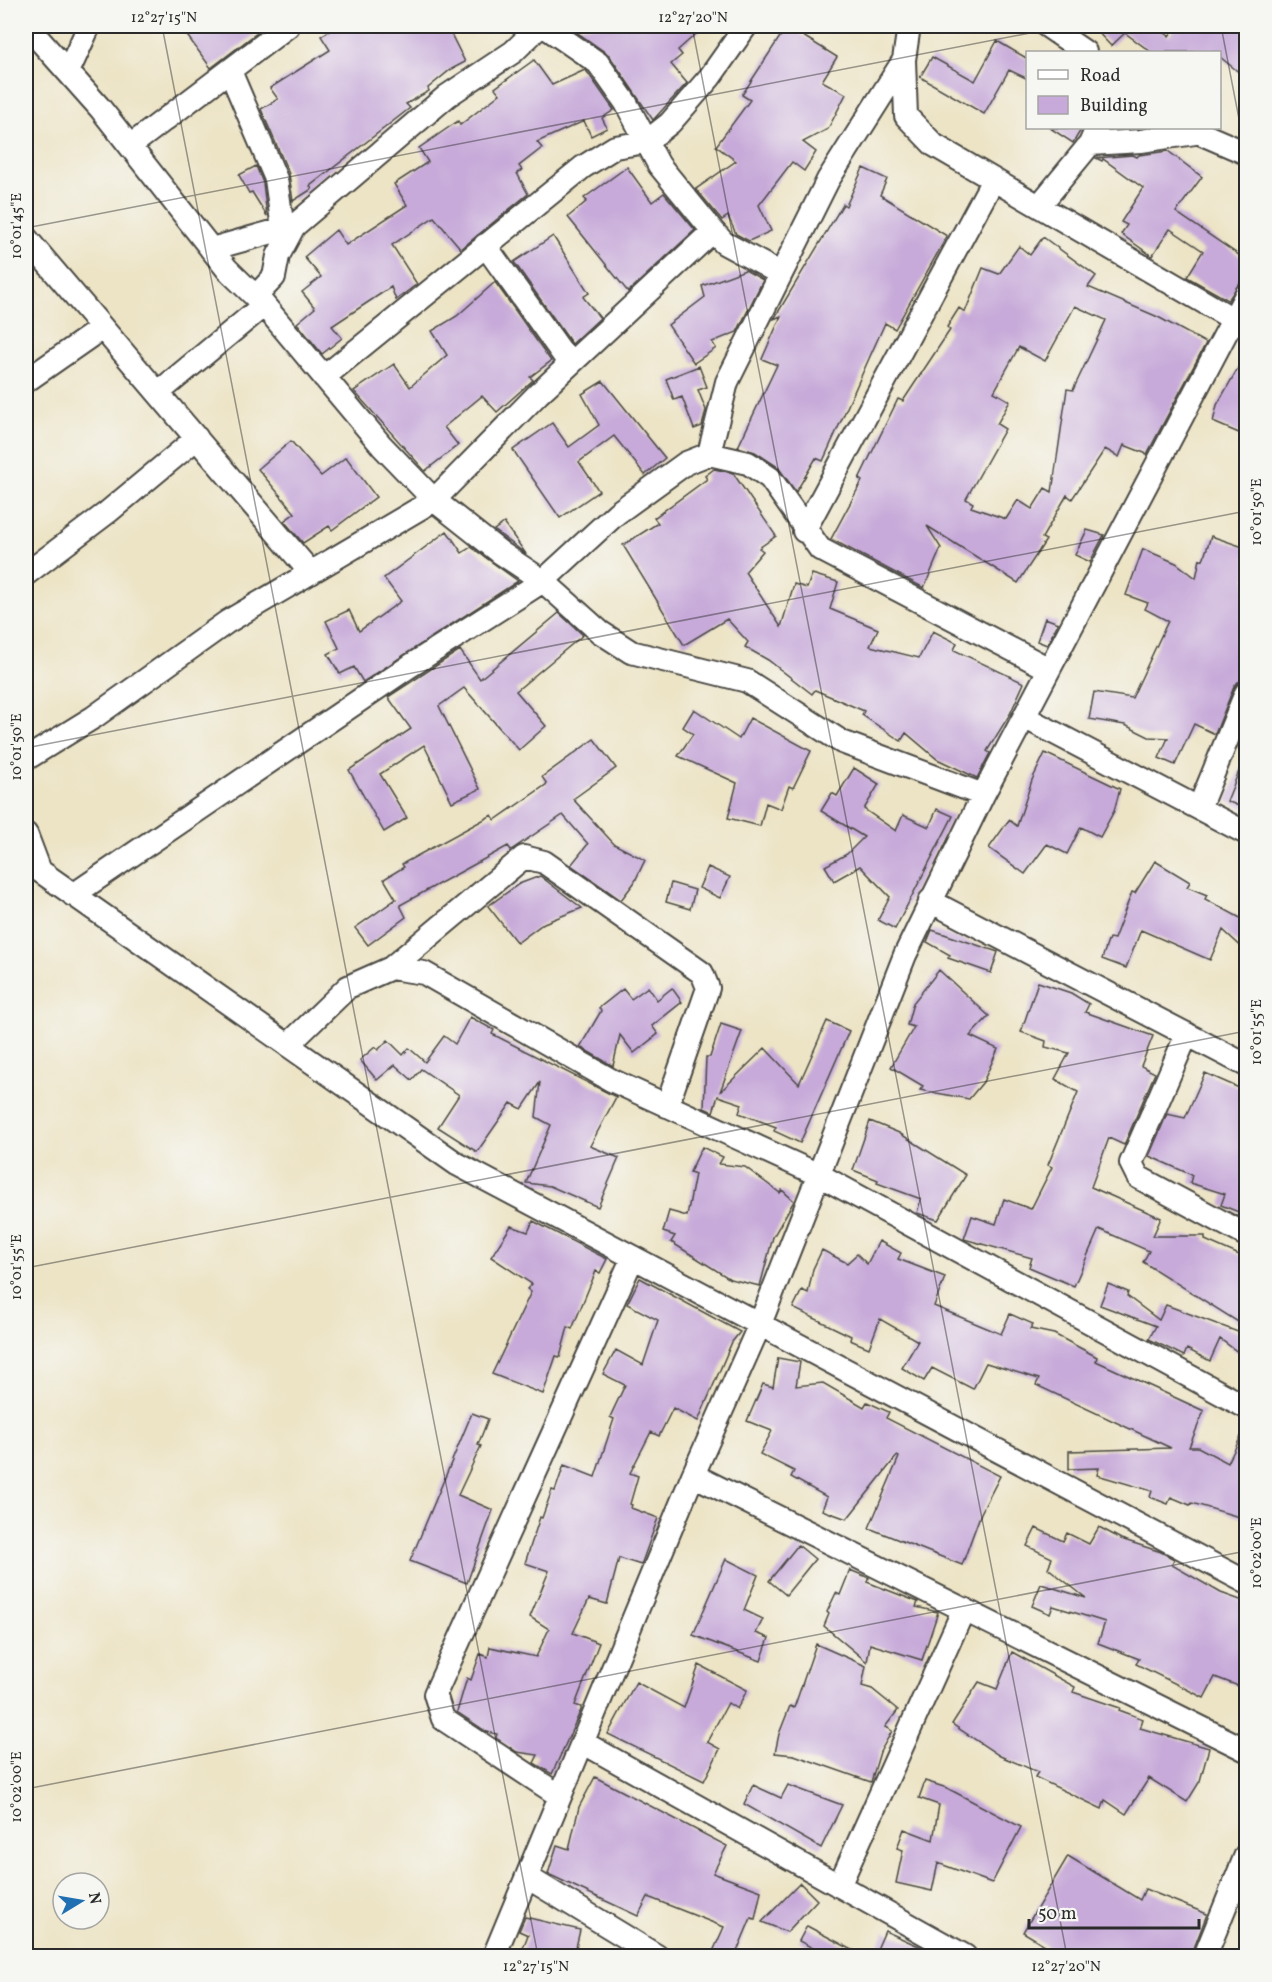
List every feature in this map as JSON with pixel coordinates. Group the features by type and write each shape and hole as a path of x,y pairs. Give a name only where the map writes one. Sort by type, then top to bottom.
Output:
{"street":[{"path":"27,26 130,146 227,269 260,300 381,446 434,500 501,554 543,580 600,632 631,652 747,681 842,742 983,795"},
{"path":"68,72 89,26"},
{"path":"130,146 288,26"},
{"path":"211,249 289,228 447,96 513,52 542,26 598,63 626,103 659,165 724,243 781,274"},
{"path":"324,377 583,167 615,147 646,142 670,123 703,85 746,26"},
{"path":"909,26 904,60 906,116 934,145 1240,324"},
{"path":"1047,26 1084,51"},
{"path":"709,454 727,382 828,180 904,60"},
{"path":"159,392 260,300 274,277 278,256 289,228 276,179 230,71"},
{"path":"1039,206 1094,136 1141,141 1191,130 1246,153"},
{"path":"804,531 993,180"},
{"path":"26,759 94,717 227,622 434,500 570,364 713,231"},
{"path":"26,238 311,573"},
{"path":"485,245 570,364"},
{"path":"494,1956 693,1475 760,1324 905,955 983,795 1049,669 1240,324 1246,296"},
{"path":"26,381 102,328"},
{"path":"26,574 108,512 197,438"},
{"path":"73,895 410,666 543,580 617,513 686,463 709,454 748,463 770,478 804,531 820,549 1049,669"},
{"path":"1200,808 1246,693"},
{"path":"1024,717 1246,833"},
{"path":"26,834 33,868 457,1164 1246,1582"},
{"path":"288,1045 348,987 392,968 524,857 544,862 702,973 708,988 667,1106"},
{"path":"930,901 1246,1065"},
{"path":"392,968 424,973 611,1080 819,1175 1246,1407"},
{"path":"1187,1034 1131,1163 1138,1177 1246,1236"},
{"path":"560,1796 443,1719 435,1694 633,1257"},
{"path":"693,1475 1246,1750"},
{"path":"839,1886 964,1609"},
{"path":"582,1742 965,1956"},
{"path":"1205,1956 1239,1899 1246,1855"},
{"path":"526,1876 657,1956"}],"building":[{"path":"180,26 266,26 211,68"},
{"path":"337,26 447,26 465,62 450,70 428,88 429,91 406,104 410,108 310,186 312,189 293,201 289,174 261,109 278,99 270,88 330,50 321,36"},
{"path":"573,26 705,26 678,50 682,55 671,64 687,83 653,120 609,55 571,28"},
{"path":"787,26 837,57 822,81 846,94 828,129 803,142 816,152 804,171 792,162 759,205 771,231 749,241 736,234 728,216 722,220 696,189 736,161 716,146 750,100 742,95"},
{"path":"1092,26 1155,26 1169,36 1177,26 1246,26 1246,78 1221,58 1221,51 1150,51 1125,33 1111,46"},
{"path":"997,41 1026,58 1026,78 1009,70 984,114 920,77 932,57 975,81"},
{"path":"534,60 552,85 585,70 614,110 602,118 607,128 591,136 584,121 537,142 542,148 519,166 522,170 517,173 528,194 461,249 434,217 392,245 417,284 396,300 391,287 332,326 342,338 322,354 297,323 315,308 302,292 321,277 304,257 336,230 346,245 407,205 394,184 428,162 419,148 458,121 460,125 500,94 495,88"},
{"path":"1052,129 1081,129 1073,143"},
{"path":"1168,151 1202,177 1176,212 1246,260 1246,268 1240,283 1228,300 1187,277 1203,251 1170,229 1152,256 1121,234 1127,225 1121,222 1143,188 1103,159 1102,161 1096,158 1133,155 1137,157"},
{"path":"256,166 263,183 267,216 252,192 249,193 239,175"},
{"path":"627,167 652,202 664,193 695,230 628,292 568,217 587,201 584,198"},
{"path":"863,168 887,179 880,195 947,236 895,329 885,323 823,461 816,458 796,492 778,467 755,452 738,447 777,365 762,359 781,316 774,319 843,204 846,206"},
{"path":"553,236 589,293 583,297 600,318 572,344 514,262"},
{"path":"1043,237 1096,276 1088,287 1158,317 1206,343 1147,454 1124,445 1119,457 1105,449 1072,499 1067,495 1042,538 1046,540 1018,583 927,526 941,548 924,588 831,539 862,481 859,479 898,399 903,401 950,330 947,327 959,308 965,312 983,268 999,274 1019,246 1030,255","holes":["1075,306 1106,320 1073,390 1067,389 1052,492 1045,488 1032,509 1018,500 1006,519 971,507 973,503 966,499 1005,429 997,424 1010,401 994,392 1019,347 1045,361"]},
{"path":"745,270 763,280 737,332 712,342 716,348 694,363 668,325 705,297 702,286"},
{"path":"495,282 551,361 530,377 533,380 497,412 482,396 444,427 458,445 425,471 354,391 394,364 410,387 447,355 432,331 457,316"},
{"path":"1246,354 1246,436 1213,422 1217,405"},
{"path":"699,366 707,387 698,390 706,410 702,426 694,429 682,397 674,400 666,379"},
{"path":"603,381 665,458 645,475 614,436 579,462 599,491 560,518 513,450 552,423 569,447 599,425 582,394"},
{"path":"291,441 321,476 346,457 376,497 332,530 329,526 303,543 284,521 295,513 258,469"},
{"path":"714,469 733,473 776,536 759,548 763,551 745,572 781,627 794,584 807,588 812,574 838,582 830,609 878,629 870,646 919,658 933,631 957,643 954,650 1024,683 1010,714 987,751 990,753 977,778 937,759 906,733 901,741 862,715 864,711 815,690 812,694 768,660 745,647 748,642 727,619 684,645 623,545 658,523 654,518 707,479 705,476"},
{"path":"504,523 526,554 494,530"},
{"path":"1087,530 1104,535 1090,562 1075,555"},
{"path":"447,531 462,553 471,547 518,581 363,682 354,667 340,674 328,654 339,648 326,621 349,610 359,631 401,601 384,578"},
{"path":"1211,536 1246,548 1246,680 1238,682 1234,687 1215,734 1194,724 1175,765 1159,758 1168,738 1149,737 1125,725 1089,719 1094,692 1132,698 1168,621 1145,609 1148,603 1126,595 1143,549 1176,563 1196,578 1200,559 1203,560"},
{"path":"559,613 583,635 516,691 546,726 519,750 464,688 439,706 480,789 452,802 424,745 380,774 407,818 384,832 349,770 411,729 388,697 460,650 480,679"},
{"path":"1045,618 1058,623 1047,645 1037,641"},
{"path":"694,709 739,739 750,718 811,751 793,788 789,786 781,809 766,803 760,826 728,818 737,783 678,756 693,734 683,727"},
{"path":"594,739 616,768 573,799 614,844 645,860 634,883 621,900 571,865 588,844 563,815 511,850 508,846 400,905 406,917 368,945 355,928 396,899 384,879 404,867 402,864 492,815 495,820 547,784 542,777"},
{"path":"1045,753 1120,789 1114,811 1100,837 1081,827 1067,854 1047,844 1025,874 989,848 1009,820 1017,826 1032,780"},
{"path":"1246,754 1246,809 1227,801"},
{"path":"854,768 879,784 864,809 896,831 903,815 929,827 937,809 953,816 895,929 878,920 890,897 860,866 834,881 825,866 847,854 864,837 821,811 832,793 837,796"},
{"path":"1155,861 1190,882 1187,887 1207,895 1205,899 1246,921 1246,951 1223,930 1210,960 1141,930 1126,968 1102,959 1109,938 1114,939 1132,892 1135,893"},
{"path":"708,867 730,877 720,898 699,888"},
{"path":"540,876 582,908 544,923 517,943 488,906 519,884"},
{"path":"671,883 695,890 690,909 666,902"},
{"path":"932,930 998,952 991,973 948,958 950,955 927,942"},
{"path":"939,970 989,1016 970,1036 998,1049 983,1082 969,1099 920,1090 923,1086 891,1067 914,1027 907,1025 913,1003"},
{"path":"1038,982 1071,993 1089,1004 1085,1012 1153,1036 1141,1066 1155,1073 1124,1145 1109,1138 1091,1187 1161,1218 1153,1236 1205,1236 1205,1240 1246,1258 1246,1327 1143,1262 1149,1251 1099,1229 1074,1286 1029,1267 1032,1258 964,1239 972,1216 996,1224 1004,1199 1031,1209 1052,1167 1048,1165 1078,1092 1055,1079 1069,1053 1045,1047 1046,1041 1021,1032"},
{"path":"648,987 657,1000 672,988 682,1002 652,1026 658,1034 634,1053 620,1035 613,1066 580,1047 601,1011 599,1008 623,989 631,999"},
{"path":"470,1017 494,1030 492,1034 616,1097 590,1146 619,1158 598,1207 550,1186 526,1183 551,1125 536,1117 540,1082 522,1109 511,1103 477,1152 438,1127 459,1095 421,1069 412,1080 395,1065 377,1080 360,1060 375,1047 378,1050 388,1040 403,1055 409,1048 425,1062 444,1036 455,1044"},
{"path":"827,1021 849,1031 800,1143 774,1131 776,1127 739,1113 742,1104 718,1096 713,1112 704,1108 706,1057 710,1057 721,1024 742,1031 720,1092 765,1048 799,1084"},
{"path":"1205,1073 1246,1091 1246,1215 1221,1205 1225,1194 1190,1183 1192,1175 1149,1156 1167,1114 1185,1118"},
{"path":"870,1121 899,1133 966,1175 938,1220 917,1213 921,1199 877,1183 878,1180 853,1170"},
{"path":"702,1147 723,1157 719,1164 745,1167 780,1193 782,1190 794,1201 773,1237 760,1286 730,1279 671,1242 675,1236 663,1232 669,1211 687,1216 695,1174 690,1172"},
{"path":"533,1221 607,1259 600,1273 596,1271 572,1329 568,1327 560,1357 556,1356 543,1394 492,1374 531,1292 527,1289 532,1284 491,1257 511,1226 528,1232"},
{"path":"879,1241 901,1253 898,1259 945,1277 934,1306 1001,1334 1010,1314 1033,1324 1030,1329 1054,1334 1097,1357 1096,1361 1204,1411 1189,1447 1198,1447 1228,1463 1246,1426 1246,1519 1192,1503 1190,1505 1171,1497 1168,1504 1150,1497 1152,1491 1097,1475 1099,1468 1069,1469 1069,1451 1171,1448 1036,1385 1039,1379 986,1363 973,1389 932,1368 924,1381 902,1368 918,1341 880,1319 869,1348 850,1340 851,1336 793,1308 802,1290 808,1293 813,1269 822,1250 847,1263 857,1254 867,1264"},
{"path":"640,1278 740,1332 732,1342 698,1421 673,1408 659,1436 651,1432 630,1473 638,1476 630,1504 631,1508 658,1518 641,1565 619,1558 607,1604 589,1599 573,1633 599,1643 575,1705 581,1707 581,1710 552,1774 534,1763 538,1755 517,1752 496,1738 497,1734 487,1732 457,1712 467,1678 471,1680 480,1654 488,1657 490,1647 536,1657 549,1629 530,1617 549,1571 525,1563 540,1517 542,1518 552,1490 555,1491 564,1465 595,1477 614,1419 610,1417 625,1385 603,1374 616,1350 643,1365 658,1320 627,1304"},
{"path":"1108,1284 1128,1292 1127,1296 1159,1320 1166,1305 1246,1335 1246,1358 1220,1339 1210,1361 1187,1349 1184,1356 1149,1339 1156,1326 1100,1305"},
{"path":"778,1358 800,1362 796,1386 823,1383 864,1407 867,1402 889,1412 886,1418 1000,1476 981,1513 962,1565 869,1528 899,1457 897,1456 847,1519 822,1510 827,1497 791,1477 794,1471 760,1454 772,1431 747,1421 763,1384 773,1387"},
{"path":"472,1413 488,1419 478,1445 481,1446 458,1495 493,1510 467,1583 410,1561"},
{"path":"1099,1527 1121,1539 1161,1552 1174,1559 1172,1565 1221,1593 1246,1602 1246,1689 1215,1677 1204,1698 1136,1664 1139,1659 1098,1643 1105,1622 1053,1606 1050,1614 1032,1606 1041,1584 1086,1598 1048,1568 1052,1558 1027,1546 1036,1528 1063,1541 1067,1533 1089,1544"},
{"path":"798,1545 815,1559 786,1595 769,1581"},
{"path":"726,1559 758,1575 744,1610 763,1619 756,1633 769,1638 761,1661 693,1635"},
{"path":"850,1570 869,1578 867,1582 918,1602 916,1607 938,1612 922,1660 870,1644 867,1662 824,1626 829,1614 827,1612 836,1593 840,1595"},
{"path":"816,1644 866,1666 862,1686 872,1689 898,1710 885,1727 892,1731 880,1752 871,1782 794,1755 775,1753 779,1734 790,1706 794,1708"},
{"path":"1012,1652 1075,1687 1073,1692 1120,1708 1119,1710 1143,1719 1140,1728 1209,1748 1200,1781 1187,1802 1149,1778 1126,1814 1105,1800 1102,1809 1035,1777 1038,1772 1000,1756 952,1724 979,1682 997,1689"},
{"path":"699,1665 747,1690 737,1709 728,1703 707,1742 720,1749 704,1781 608,1734 636,1682 684,1708"},
{"path":"595,1777 727,1846 713,1873 761,1891 755,1919 751,1918 735,1956 711,1956 724,1927 648,1897 638,1916 548,1874 557,1845 569,1849 579,1807"},
{"path":"925,1781 947,1788 1021,1827 992,1883 938,1863 932,1891 896,1883 903,1850 897,1848 904,1829 933,1840 939,1805 919,1798"},
{"path":"753,1785 781,1798 788,1785 842,1805 821,1848 744,1804"},
{"path":"1068,1856 1140,1900 1145,1889 1207,1914 1191,1956 1063,1956 1023,1932"},
{"path":"800,1883 817,1900 787,1932 762,1922"},
{"path":"525,1917 580,1930 574,1956 520,1956 528,1935 519,1931"},
{"path":"807,1926 864,1956 828,1956 799,1941"},
{"path":"885,1931 923,1948 938,1956 874,1956"}]}
